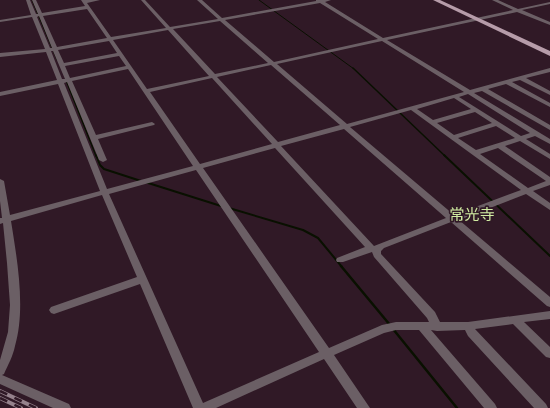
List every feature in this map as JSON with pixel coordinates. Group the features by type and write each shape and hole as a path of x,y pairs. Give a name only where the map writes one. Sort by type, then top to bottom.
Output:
{"main road":[{"path":"436,0 550,54"}],"street":[{"path":"28,0 38,15"},
{"path":"34,0 61,81 105,192 199,408"},
{"path":"98,0 84,1 364,408"},
{"path":"143,0 373,249 431,315 437,327"},
{"path":"199,0 550,303"},
{"path":"0,55 51,50 330,0"},
{"path":"494,0 550,24"},
{"path":"319,1 550,142"},
{"path":"146,91 550,3"},
{"path":"0,21 88,7"},
{"path":"51,50 62,65 103,160"},
{"path":"62,65 120,54"},
{"path":"0,94 130,67"},
{"path":"4,220 550,70"},
{"path":"521,78 550,93"},
{"path":"507,82 550,105"},
{"path":"482,88 550,128"},
{"path":"454,96 550,157"},
{"path":"412,108 550,207"},
{"path":"432,122 476,110"},
{"path":"453,137 498,123"},
{"path":"94,138 152,124"},
{"path":"475,153 536,134"},
{"path":"499,145 550,181"},
{"path":"88,149 98,147"},
{"path":"0,181 16,302 14,336 6,361 0,371"},
{"path":"340,260 453,219 550,181"},
{"path":"54,310 143,279"},
{"path":"204,408 382,329 396,326 468,326 550,315"},
{"path":"514,319 550,354"},
{"path":"468,326 472,333 542,408"},
{"path":"422,327 491,408"},
{"path":"0,379 65,408"}],"waterway":[{"path":"32,0 57,60"},
{"path":"259,0 354,69"},
{"path":"353,68 445,156"},
{"path":"66,80 96,156"},
{"path":"96,155 100,165 104,169 141,181"},
{"path":"444,155 550,256"},
{"path":"145,182 221,206"},
{"path":"229,208 303,230 318,238 342,267"},
{"path":"341,266 390,325"},
{"path":"393,329 457,408"}],"railway":[{"path":"0,391 36,408"},
{"path":"0,398 21,408"}],"district":[{"name":"常光寺","path":"472,215"}]}
